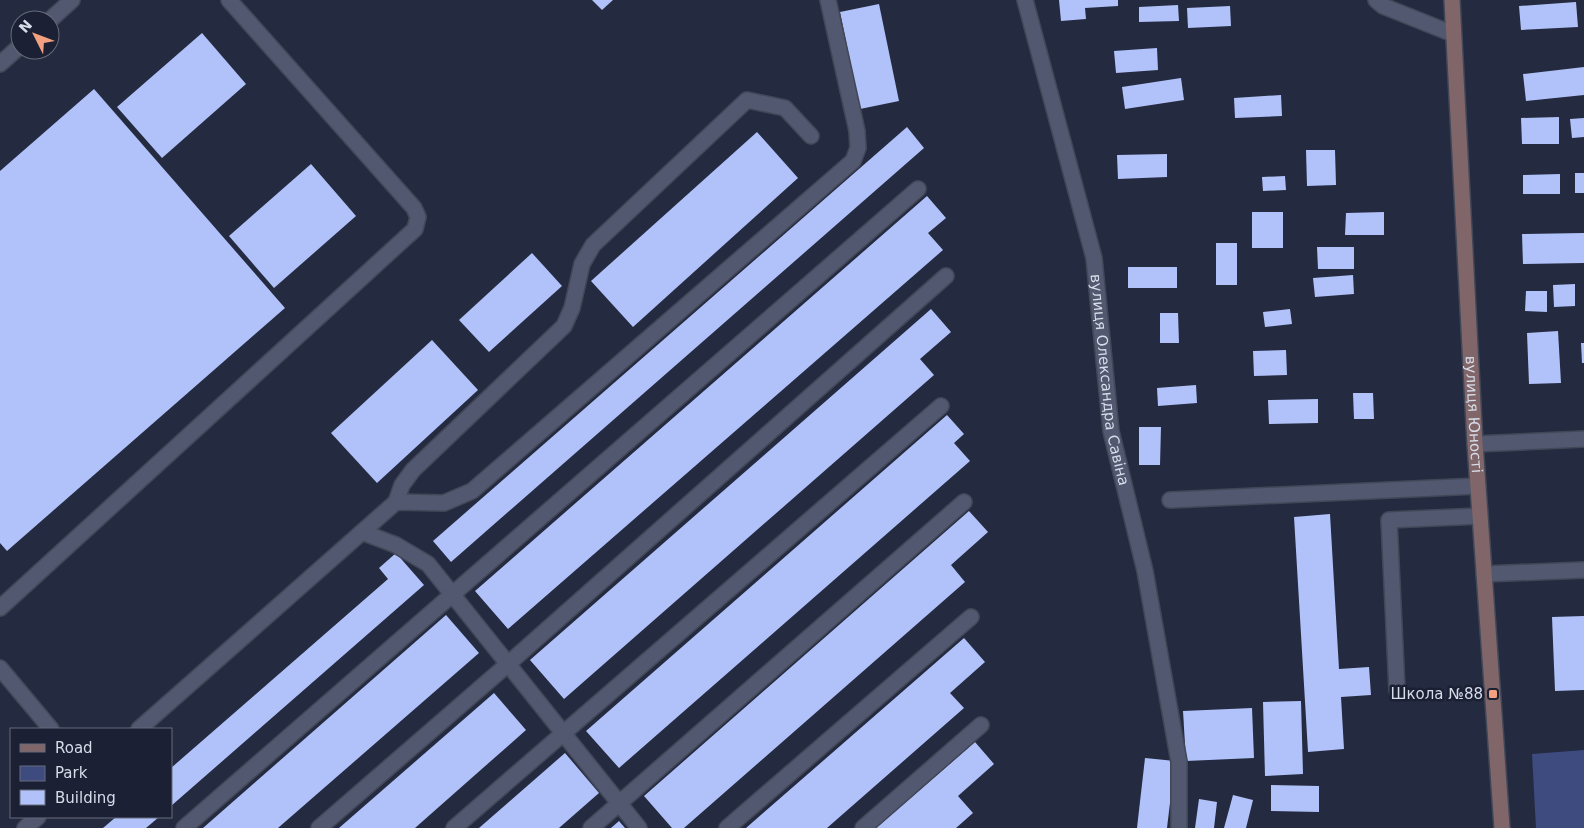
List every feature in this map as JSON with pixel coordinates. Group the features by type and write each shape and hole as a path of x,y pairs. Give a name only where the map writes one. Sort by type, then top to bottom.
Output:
{"street":[{"path":"60,11 72,0"},
{"path":"0,608 415,229 418,217 414,208 229,0"},
{"path":"396,502 444,503 472,491 853,161 858,148 857,131 828,0"},
{"name":"вулиця Олександра Савіна","path":"1025,0 1094,258 1111,431 1145,571 1180,762 1179,828"},
{"path":"1376,0 1383,6 1453,34"},
{"name":"вулиця Юності","path":"1452,0 1475,444 1502,828"},
{"path":"0,64 10,55"},
{"path":"140,728 396,502 402,485 413,470 564,326 572,308 582,264 593,246 747,100 785,108 811,136"},
{"path":"184,828 918,189"},
{"path":"319,828 508,664 946,276"},
{"path":"454,828 941,406"},
{"path":"1475,444 1584,439"},
{"path":"1170,500 1478,486"},
{"path":"591,828 964,502"},
{"path":"1397,690 1388,520 1480,516"},
{"path":"362,532 396,545 428,564 638,828"},
{"path":"1484,574 1584,570"},
{"path":"727,828 971,617"},
{"path":"0,668 50,728"},
{"path":"863,828 981,725"},
{"path":"25,828 37,818"}],"green space":[{"path":"1584,750 1584,828 1536,828 1532,754"}],"building":[{"path":"592,0 613,0 602,10"},
{"path":"1059,0 1118,0 1118,6 1085,8 1086,19 1061,21"},
{"path":"1576,2 1578,27 1521,30 1519,6"},
{"path":"879,4 899,101 860,109 840,12"},
{"path":"1178,5 1179,21 1139,22 1139,7"},
{"path":"1230,6 1231,26 1188,28 1187,8"},
{"path":"202,33 246,84 162,158 117,107"},
{"path":"1157,48 1158,70 1116,73 1114,51"},
{"path":"1584,67 1584,95 1526,101 1523,74"},
{"path":"1181,78 1184,100 1125,109 1122,87"},
{"path":"94,89 285,308 7,551 0,543 0,171"},
{"path":"1281,95 1282,116 1235,118 1234,98"},
{"path":"1559,117 1559,144 1522,144 1521,118"},
{"path":"1584,118 1584,137 1572,138 1570,119"},
{"path":"907,127 924,148 451,562 433,541"},
{"path":"757,132 798,178 633,327 591,281"},
{"path":"1306,150 1335,150 1336,185 1307,186"},
{"path":"1167,154 1167,177 1118,179 1117,155"},
{"path":"311,164 356,216 274,288 229,236"},
{"path":"1575,173 1584,173 1584,193 1575,193"},
{"path":"1560,174 1560,194 1523,194 1523,175"},
{"path":"1285,176 1286,190 1263,191 1262,177"},
{"path":"927,196 946,218 928,233 943,250 508,629 475,591"},
{"path":"1252,212 1283,212 1283,248 1252,248"},
{"path":"1384,212 1384,235 1345,235 1346,213"},
{"path":"1584,233 1584,263 1523,264 1522,234"},
{"path":"1216,243 1237,243 1237,285 1216,285"},
{"path":"1317,247 1354,247 1354,269 1318,269"},
{"path":"532,253 562,286 489,352 459,320"},
{"path":"1128,267 1177,267 1177,288 1128,288"},
{"path":"1353,275 1354,294 1315,297 1313,278"},
{"path":"1575,284 1575,306 1554,307 1553,285"},
{"path":"1526,291 1547,291 1547,312 1525,311"},
{"path":"931,309 951,332 920,359 934,375 564,699 530,660"},
{"path":"1290,309 1292,324 1265,327 1263,312"},
{"path":"1160,313 1178,313 1179,343 1160,343"},
{"path":"1558,331 1561,383 1529,384 1527,333"},
{"path":"432,340 478,390 377,483 331,433"},
{"path":"1581,343 1584,343 1584,363 1582,363"},
{"path":"1286,350 1287,375 1254,376 1253,351"},
{"path":"1196,385 1197,403 1158,406 1157,388"},
{"path":"1353,393 1373,393 1374,419 1354,419"},
{"path":"1318,399 1318,423 1269,424 1268,400"},
{"path":"947,415 964,434 954,443 970,461 619,768 586,731"},
{"path":"1139,427 1161,427 1160,465 1139,465"},
{"path":"969,511 988,532 951,565 965,582 684,828 672,828 644,796"},
{"path":"1330,514 1339,669 1369,667 1371,695 1341,697 1344,749 1308,752 1294,517"},
{"path":"396,553 424,585 172,805 172,767 388,579 379,568"},
{"path":"446,615 479,653 278,828 203,828"},
{"path":"1584,616 1584,690 1555,691 1552,617"},
{"path":"964,638 985,662 950,693 964,708 827,828 746,828"},
{"path":"494,693 526,730 415,828 339,828"},
{"path":"1301,701 1303,774 1265,776 1263,702"},
{"path":"1252,708 1254,758 1186,761 1183,711"},
{"path":"975,742 994,764 958,796 973,813 956,828 876,828"},
{"path":"565,753 599,793 559,828 479,828"},
{"path":"1145,758 1175,761 1167,828 1137,828"},
{"path":"1271,785 1319,786 1319,812 1271,811"},
{"path":"1233,795 1253,800 1246,828 1224,828"},
{"path":"1199,799 1217,802 1214,828 1195,828"},
{"path":"115,818 158,818 146,828 103,828"},
{"path":"619,821 625,828 611,828"}],"place":[{"name":"Школа №88","path":"1493,694"}]}
